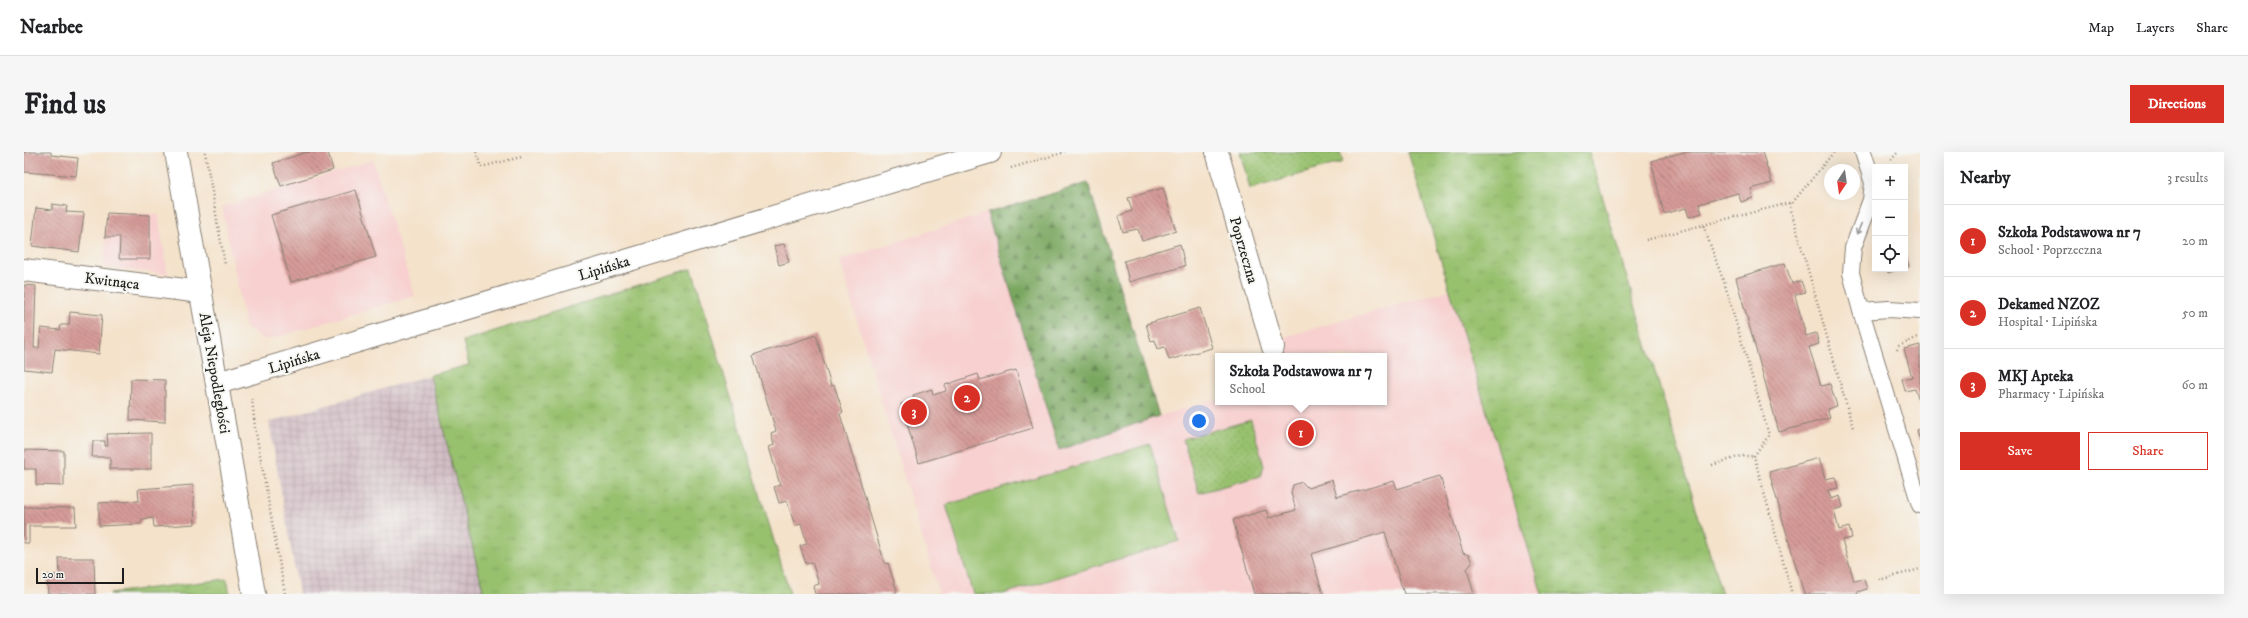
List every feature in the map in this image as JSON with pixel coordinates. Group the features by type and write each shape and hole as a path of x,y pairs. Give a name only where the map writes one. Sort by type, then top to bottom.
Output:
{"street":[{"name":"Aleja Niepodległości","path":"176,152 218,383 254,594"},
{"name":"Lipińska","path":"218,383 990,152"},
{"name":"Poprzeczna","path":"1217,152 1273,347"},
{"name":"Kwitnąca","path":"24,270 201,292"}],"lane":[{"path":"1863,152 1872,183 1871,200 1856,236 1851,259 1851,274 1920,505"},
{"path":"1861,311 1889,309 1920,311"}],"path":[{"path":"476,152 481,167 521,157"},
{"path":"1646,240 1793,202 1834,152"},
{"path":"1789,203 1852,428"},
{"path":"1703,225 1725,285 1769,435 1754,456"},
{"path":"1712,466 1741,456 1754,456"},
{"path":"1754,456 1792,594"},
{"path":"1879,580 1920,569"}],"shaded area":[{"path":"373,160 415,296 267,340 246,329 222,207"},
{"path":"107,213 158,214 168,274 104,267"},
{"path":"987,213 1059,450 1159,416 1215,400 1215,405 1387,405 1387,353 1259,353 1265,351 1287,336 1450,290 1542,594 939,594 839,260"},
{"path":"430,375 483,590 470,594 299,594 269,422"}],"green space":[{"path":"1240,152 1340,152 1343,162 1250,189"},
{"path":"1408,152 1589,152 1722,594 1542,594"},
{"path":"1088,183 1159,416 1059,450 987,213"},
{"path":"692,268 790,594 470,594 483,590 430,375 469,365 463,341"},
{"path":"1251,420 1264,466 1260,476 1199,493 1183,439"},
{"path":"1150,444 1179,541 1003,594 973,594 946,505"},
{"path":"227,579 230,594 110,594 110,593"}],"building":[{"path":"24,152 51,152 51,155 78,158 76,176 24,172"},
{"path":"307,152 328,152 333,170 281,186 273,163"},
{"path":"1684,152 1762,152 1772,183 1751,189 1753,198 1741,202 1738,193 1699,204 1702,213 1689,217 1686,208 1664,214 1651,161"},
{"path":"1163,188 1176,231 1142,241 1138,229 1123,232 1118,216 1132,211 1128,198"},
{"path":"356,190 376,257 291,282 271,215"},
{"path":"52,204 67,206 66,212 84,213 79,252 32,246 36,208 52,210"},
{"path":"107,213 150,215 150,259 119,259 120,237 105,237"},
{"path":"784,244 789,262 779,265 774,246"},
{"path":"1180,244 1185,266 1129,282 1124,261"},
{"path":"1785,263 1792,284 1801,281 1805,292 1795,295 1806,336 1816,333 1819,344 1809,347 1821,386 1830,384 1837,406 1827,409 1830,418 1779,432 1736,278"},
{"path":"24,285 36,286 34,348 39,348 41,328 60,330 61,325 69,325 70,312 102,315 99,354 55,349 52,372 24,369"},
{"path":"1200,308 1212,348 1169,360 1165,347 1158,349 1155,340 1151,341 1146,324"},
{"path":"816,335 831,386 834,385 843,412 840,414 885,564 888,563 897,591 894,594 815,594 813,586 819,584 812,562 806,564 800,546 807,544 801,524 795,526 787,501 779,503 774,487 780,485 769,447 774,445 771,433 776,431 753,355"},
{"path":"1920,345 1920,403 1915,389 1905,391 1902,379 1912,377 1904,349"},
{"path":"1016,370 1033,428 919,463 901,404 914,400 913,395 932,389 933,395 946,391 945,385 978,374 980,380"},
{"path":"131,379 165,380 165,422 130,420"},
{"path":"1920,429 1920,441 1917,430"},
{"path":"151,433 151,469 110,469 110,457 92,457 93,441 105,441 105,446 108,446 107,434"},
{"path":"24,450 64,451 64,486 36,485 36,469 24,469"},
{"path":"1819,458 1825,479 1835,477 1838,488 1828,490 1831,499 1840,496 1843,507 1834,510 1839,530 1849,527 1852,538 1842,540 1854,581 1864,579 1867,589 1857,592 1858,594 1804,594 1769,472"},
{"path":"1440,476 1463,553 1469,555 1472,563 1467,569 1474,594 1404,594 1385,532 1311,554 1323,594 1254,594 1233,520 1266,510 1269,518 1296,510 1291,493 1293,485 1302,482 1308,488 1332,480 1337,497 1394,481 1397,489"},
{"path":"193,485 195,524 154,527 153,518 142,519 141,524 99,526 99,503 139,501 138,489"},
{"path":"24,507 75,508 76,526 29,526 29,543 24,543"},
{"path":"59,558 94,558 95,594 48,594 47,575 60,575"}],"place":[{"name":"Dekamed NZOZ","path":"967,398"},
{"name":"MKJ Apteka","path":"914,412"},
{"name":"Szkoła Podstawowa nr 7","path":"1301,433"}]}
